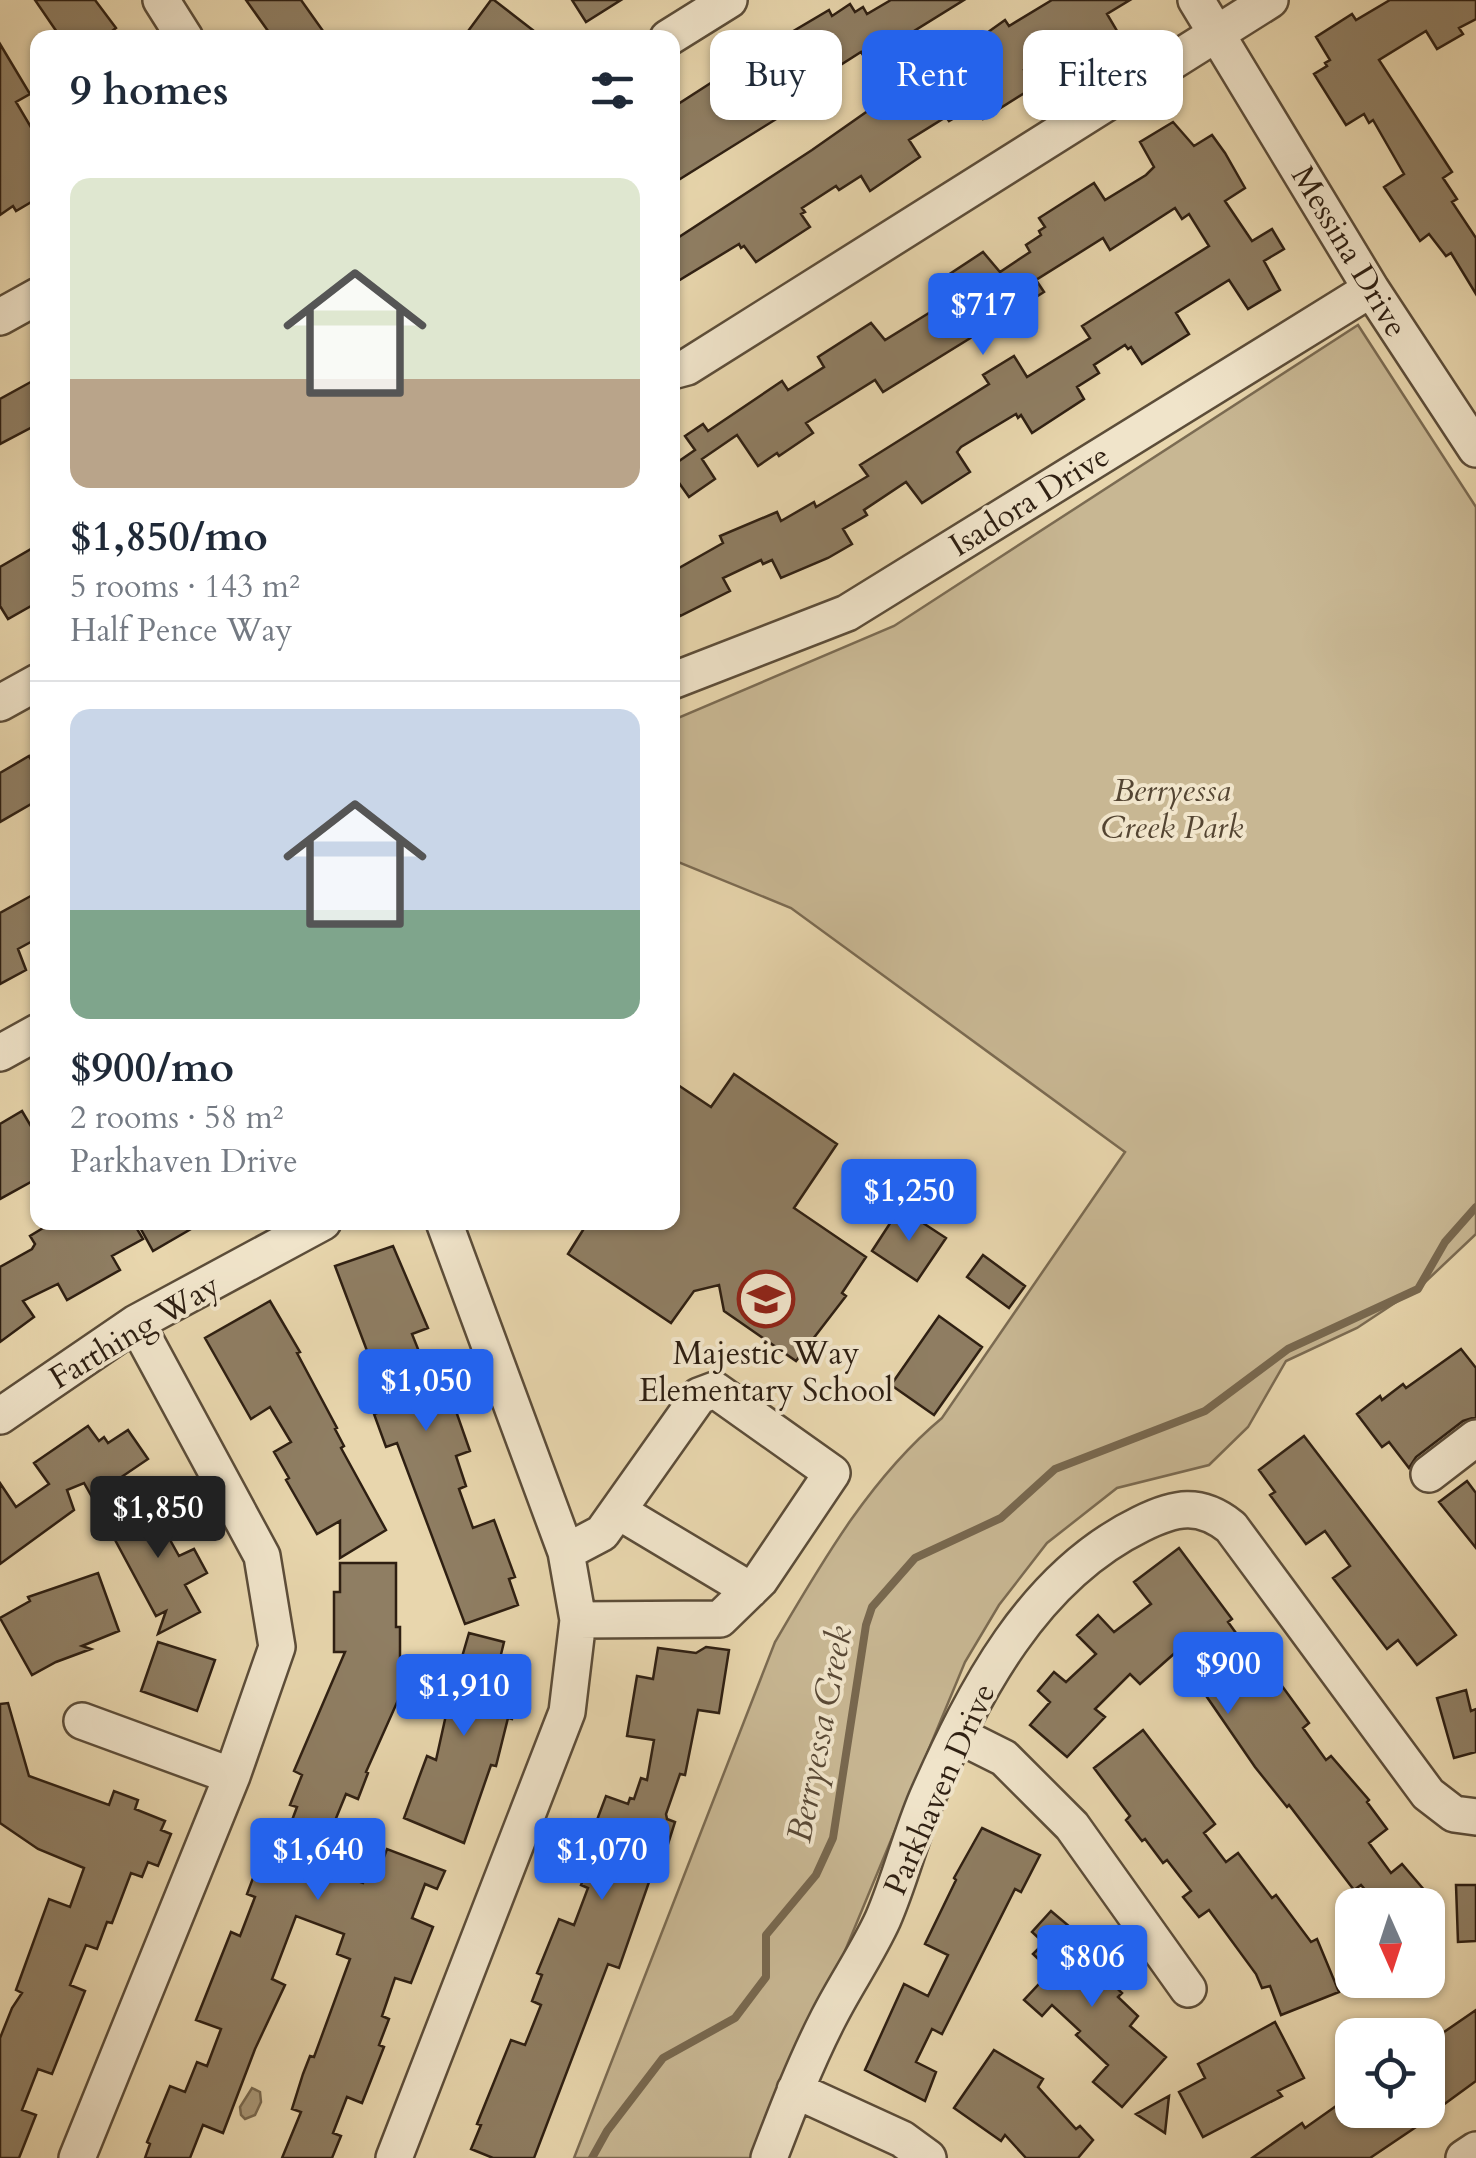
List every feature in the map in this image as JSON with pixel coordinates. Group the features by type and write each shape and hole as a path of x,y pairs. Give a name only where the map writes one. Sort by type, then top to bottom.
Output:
{"street":[{"path":"161,0 181,30"},
{"path":"680,31 729,0"},
{"name":"Messina Drive","path":"1196,0 1371,289 1476,449"},
{"path":"680,369 1270,0"},
{"name":"Isadora Drive","path":"680,679 847,613 1371,289"},
{"path":"0,704 30,687"},
{"path":"0,1053 30,1036"},
{"name":"Farthing Way","path":"0,1416 136,1323 308,1230"},
{"path":"394,2158 567,1712 578,1620 566,1552 447,1230"},
{"path":"77,2158 232,1776 277,1647 262,1556 136,1323"},
{"path":"566,1552 602,1533 699,1396 715,1390 832,1472 760,1580 720,1619 578,1620"},
{"path":"1429,1474 1476,1438"},
{"path":"618,1510 750,1590"},
{"name":"Parkhaven Drive","path":"768,2158 828,2019 883,1920 926,1800 992,1668 1040,1602 1081,1564 1125,1532 1168,1511 1202,1510 1218,1516 1231,1528 1428,1794 1454,1814 1476,1817"},
{"path":"82,1721 232,1776"},
{"path":"958,1735 1004,1758 1072,1826 1188,1989"},
{"path":"795,2090 902,2139 928,2158"},
{"path":"1464,2158 1476,2150"}],"green space":[{"name":"Berryessa Creek Park","path":"1358,325 1476,507 1476,1234 1422,1285 1357,1328 1286,1361 1248,1427 1209,1465 1117,1488 1047,1543 999,1605 965,1662 759,2158 574,2158 775,1642 849,1522 892,1467 942,1418 1125,1152 791,908 680,863 680,717 894,626"}],"shaded area":[{"path":"252,2088 260,2092 261,2102 255,2115 245,2119 240,2107"}],"building":[{"path":"35,0 95,0 116,28 113,30 56,30"},
{"path":"246,0 301,0 322,30 267,30"},
{"path":"494,0 533,30 469,30"},
{"path":"572,0 621,0 586,22"},
{"path":"891,0 964,0 916,30 862,30 862,54 842,64 842,30 795,30 829,10 832,16 850,4 855,12 863,7 867,14"},
{"path":"1052,0 1130,0 1107,14 1116,30 1023,30 1023,94 1003,106 1003,30 991,30 1005,20 1009,26"},
{"path":"1390,0 1476,0 1476,19 1459,28 1463,34 1437,49 1426,31 1379,60 1452,172 1443,178 1457,199 1452,202 1476,238 1476,294 1451,253 1446,256 1429,234 1420,241 1384,187 1404,174 1373,120 1369,123 1364,114 1346,125 1314,74 1330,60 1316,37 1352,14 1356,20"},
{"path":"0,44 30,94 16,102 30,126 30,203 16,211 13,206 0,215"},
{"path":"710,84 710,120 775,120 680,179 680,103"},
{"path":"862,115 862,120 941,120 909,140 920,157 870,191 861,176 839,190 836,186 802,208 805,212 801,214 810,227 756,262 739,244 680,280 680,236"},
{"path":"1173,122 1194,146 1212,135 1245,188 1225,201 1252,241 1272,229 1284,249 1264,261 1280,290 1248,309 1229,280 1176,313 1189,334 1142,364 1131,347 1125,345 1094,365 1099,373 1077,387 1084,399 1032,433 1021,415 1018,418 1016,414 961,447 957,452 970,472 922,503 906,482 864,510 867,515 843,529 852,544 781,578 772,560 763,564 761,560 723,578 730,591 680,616 680,567 723,543 720,536 777,512 781,521 814,502 816,507 868,476 860,465 989,384 983,375 1014,356 1027,377 1090,338 1082,326 1209,246 1189,214 1182,219 1175,208 1110,250 1103,238 1036,280 1044,292 998,321 883,392 875,380 806,423 813,433 779,456 777,453 758,466 737,435 702,459 715,479 689,497 680,484 680,460 695,450 685,436 703,424 708,431 782,381 788,390 824,367 818,357 871,323 885,340 937,308 944,303 933,285 983,252 1000,272 1030,252 1026,245 1041,235 1039,231 1045,227 1039,218 1094,183 1105,200 1146,175 1154,167 1140,142"},
{"path":"30,382 30,428 0,444 0,399"},
{"path":"30,550 30,607 8,619 0,606 0,567"},
{"path":"30,758 30,805 0,822 0,773"},
{"path":"30,896 30,942 18,949 26,970 0,984 0,913"},
{"path":"734,1074 837,1144 794,1208 866,1257 842,1293 846,1296 796,1361 724,1311 719,1285 694,1291 671,1323 568,1254 583,1230 680,1230 680,1086 711,1107"},
{"path":"22,1111 30,1124 30,1182 0,1199 0,1124"},
{"path":"900,1208 946,1238 917,1281 872,1251"},
{"path":"40,1230 138,1230 143,1239 112,1256 120,1270 67,1300 58,1284 23,1301 34,1317 0,1342 0,1267 32,1249 35,1244 30,1236"},
{"path":"141,1230 189,1230 153,1251"},
{"path":"393,1246 428,1328 412,1334 424,1364 414,1368 426,1402 450,1394 470,1451 456,1456 466,1486 459,1489 473,1528 494,1520 515,1577 509,1579 518,1605 465,1624 397,1443 386,1447 374,1414 389,1409 335,1266"},
{"path":"983,1255 1025,1286 1009,1308 967,1277"},
{"path":"270,1301 300,1352 297,1353 337,1428 344,1446 341,1448 386,1530 340,1558 340,1521 317,1534 274,1452 291,1442 270,1407 251,1419 205,1338"},
{"path":"939,1316 982,1347 934,1415 891,1385"},
{"path":"1461,1349 1476,1368 1476,1417 1463,1421 1416,1457 1409,1468 1389,1442 1382,1447 1357,1414 1380,1396 1382,1400 1403,1384 1406,1388"},
{"path":"88,1426 99,1441 104,1437 108,1443 128,1430 148,1459 92,1497 84,1483 67,1490 74,1510 0,1564 0,1483 16,1507 49,1484 34,1463"},
{"path":"1304,1436 1456,1635 1417,1665 1398,1640 1387,1649 1333,1578 1350,1566 1325,1531 1306,1544 1270,1495 1275,1492 1259,1470"},
{"path":"1467,1481 1476,1493 1476,1548 1439,1502"},
{"path":"162,1492 175,1514 160,1522 179,1556 194,1549 207,1573 185,1585 200,1612 158,1634 166,1611 156,1616 107,1525"},
{"path":"1179,1548 1232,1619 1228,1622 1252,1655 1270,1678 1274,1675 1309,1723 1303,1728 1326,1760 1331,1756 1369,1800 1387,1829 1369,1843 1391,1873 1402,1864 1422,1888 1352,1888 1255,1767 1176,1652 1140,1684 1130,1674 1095,1709 1105,1717 1067,1757 1030,1725 1050,1702 1038,1691 1054,1672 1066,1682 1096,1654 1077,1635 1098,1615 1114,1632 1151,1604 1134,1582"},
{"path":"340,1563 396,1563 400,1682 399,1698 358,1799 346,1794 332,1828 340,1832 326,1870 363,1883 369,1869 378,1873 387,1849 445,1871 437,1889 425,1884 412,1918 433,1927 411,1983 395,1978 382,2016 389,2019 379,2045 384,2047 362,2103 347,2097 333,2133 341,2136 332,2158 282,2158 301,2112 292,2109 303,2074 310,2056 314,2057 350,1959 337,1954 344,1934 296,1916 272,1979 285,1985 223,2133 203,2125 190,2158 145,2158 150,2144 147,2142 170,2086 185,2092 197,2062 207,2066 221,2029 196,2020 231,1932 240,1936 255,1897 247,1894 268,1838 283,1844 297,1807 290,1805 302,1775 294,1771 345,1652 334,1652 334,1592 340,1592"},
{"path":"98,1573 119,1631 82,1646 91,1649 32,1675 0,1618 30,1601 28,1597"},
{"path":"469,1633 504,1642 497,1671 522,1677 496,1766 491,1765 464,1843 404,1818 427,1756 436,1760 446,1715 405,1704 408,1689 450,1698"},
{"path":"158,1642 215,1660 197,1711 141,1691"},
{"path":"706,1647 729,1650 719,1713 698,1710 685,1775 680,1774 666,1814 667,1819 675,1822 668,1844 663,1842 619,1968 608,1964 534,2158 493,2158 471,2149 511,2040 525,2045 541,2005 532,2001 542,1975 537,1973 559,1919 574,1925 588,1888 581,1885 593,1854 585,1852 606,1796 628,1804 630,1798 634,1799 641,1778 647,1780 654,1740 627,1736 637,1676 653,1679 658,1648 696,1653"},
{"path":"1466,1690 1471,1711 1476,1709 1476,1752 1454,1758 1437,1698"},
{"path":"8,1703 29,1776 109,1805 114,1791 138,1800 135,1809 165,1821 161,1830 171,1834 158,1866 148,1862 142,1877 131,1873 112,1923 107,1922 97,1949 86,1945 70,1985 85,1991 52,2074 38,2069 22,2110 36,2115 19,2158 0,2158 0,2038 22,1993 16,1990 49,1899 70,1907 84,1868 38,1849 0,1823 0,1704"},
{"path":"1143,1730 1215,1824 1204,1833 1226,1862 1238,1853 1311,1942 1317,1939 1335,1982 1335,1994 1281,2015 1270,1986 1262,1988 1209,1910 1199,1917 1183,1897 1191,1891 1167,1860 1163,1863 1145,1839 1142,1841 1126,1820 1130,1816 1094,1768"},
{"path":"982,1828 1040,1855 1021,1892 1015,1889 942,2034 932,2029 916,2062 936,2072 925,2101 865,2070 904,1984 928,1996 948,1955 925,1944 954,1878"},
{"path":"1456,1885 1476,1885 1476,1941 1458,1942"},
{"path":"1051,1911 1083,1938 1080,1941 1101,1962 1096,1968 1122,1993 1118,1997 1138,2016 1130,2026 1166,2057 1122,2107 1093,2082 1108,2065 1076,2035 1080,2031 1052,2005 1042,2016 1024,2000 1051,1971 1033,1954 1044,1943 1032,1932"},
{"path":"1476,2010 1476,2081 1445,2104 1445,2031"},
{"path":"1275,2022 1304,2078 1278,2091 1282,2096 1203,2137 1179,2092 1205,2078 1198,2064"},
{"path":"994,2050 1043,2079 1038,2087 1076,2129 1080,2126 1093,2140 1078,2158 1026,2158 1005,2135 1001,2141 954,2108"},
{"path":"1169,2096 1165,2133 1136,2114"},
{"path":"1335,2107 1335,2128 1415,2128 1370,2158 1252,2158 1302,2123 1305,2128"}],"waterway":[{"name":"Berryessa Creek","path":"592,2158 607,2131 663,2058 735,2018 766,1977 766,1935 816,1875 833,1838 872,1607 915,1558 1001,1518 1055,1469 1205,1411 1288,1349 1418,1289 1445,1242 1476,1207"}],"place":[{"name":"Majestic Way Elementary School","path":"766,1299"}]}
